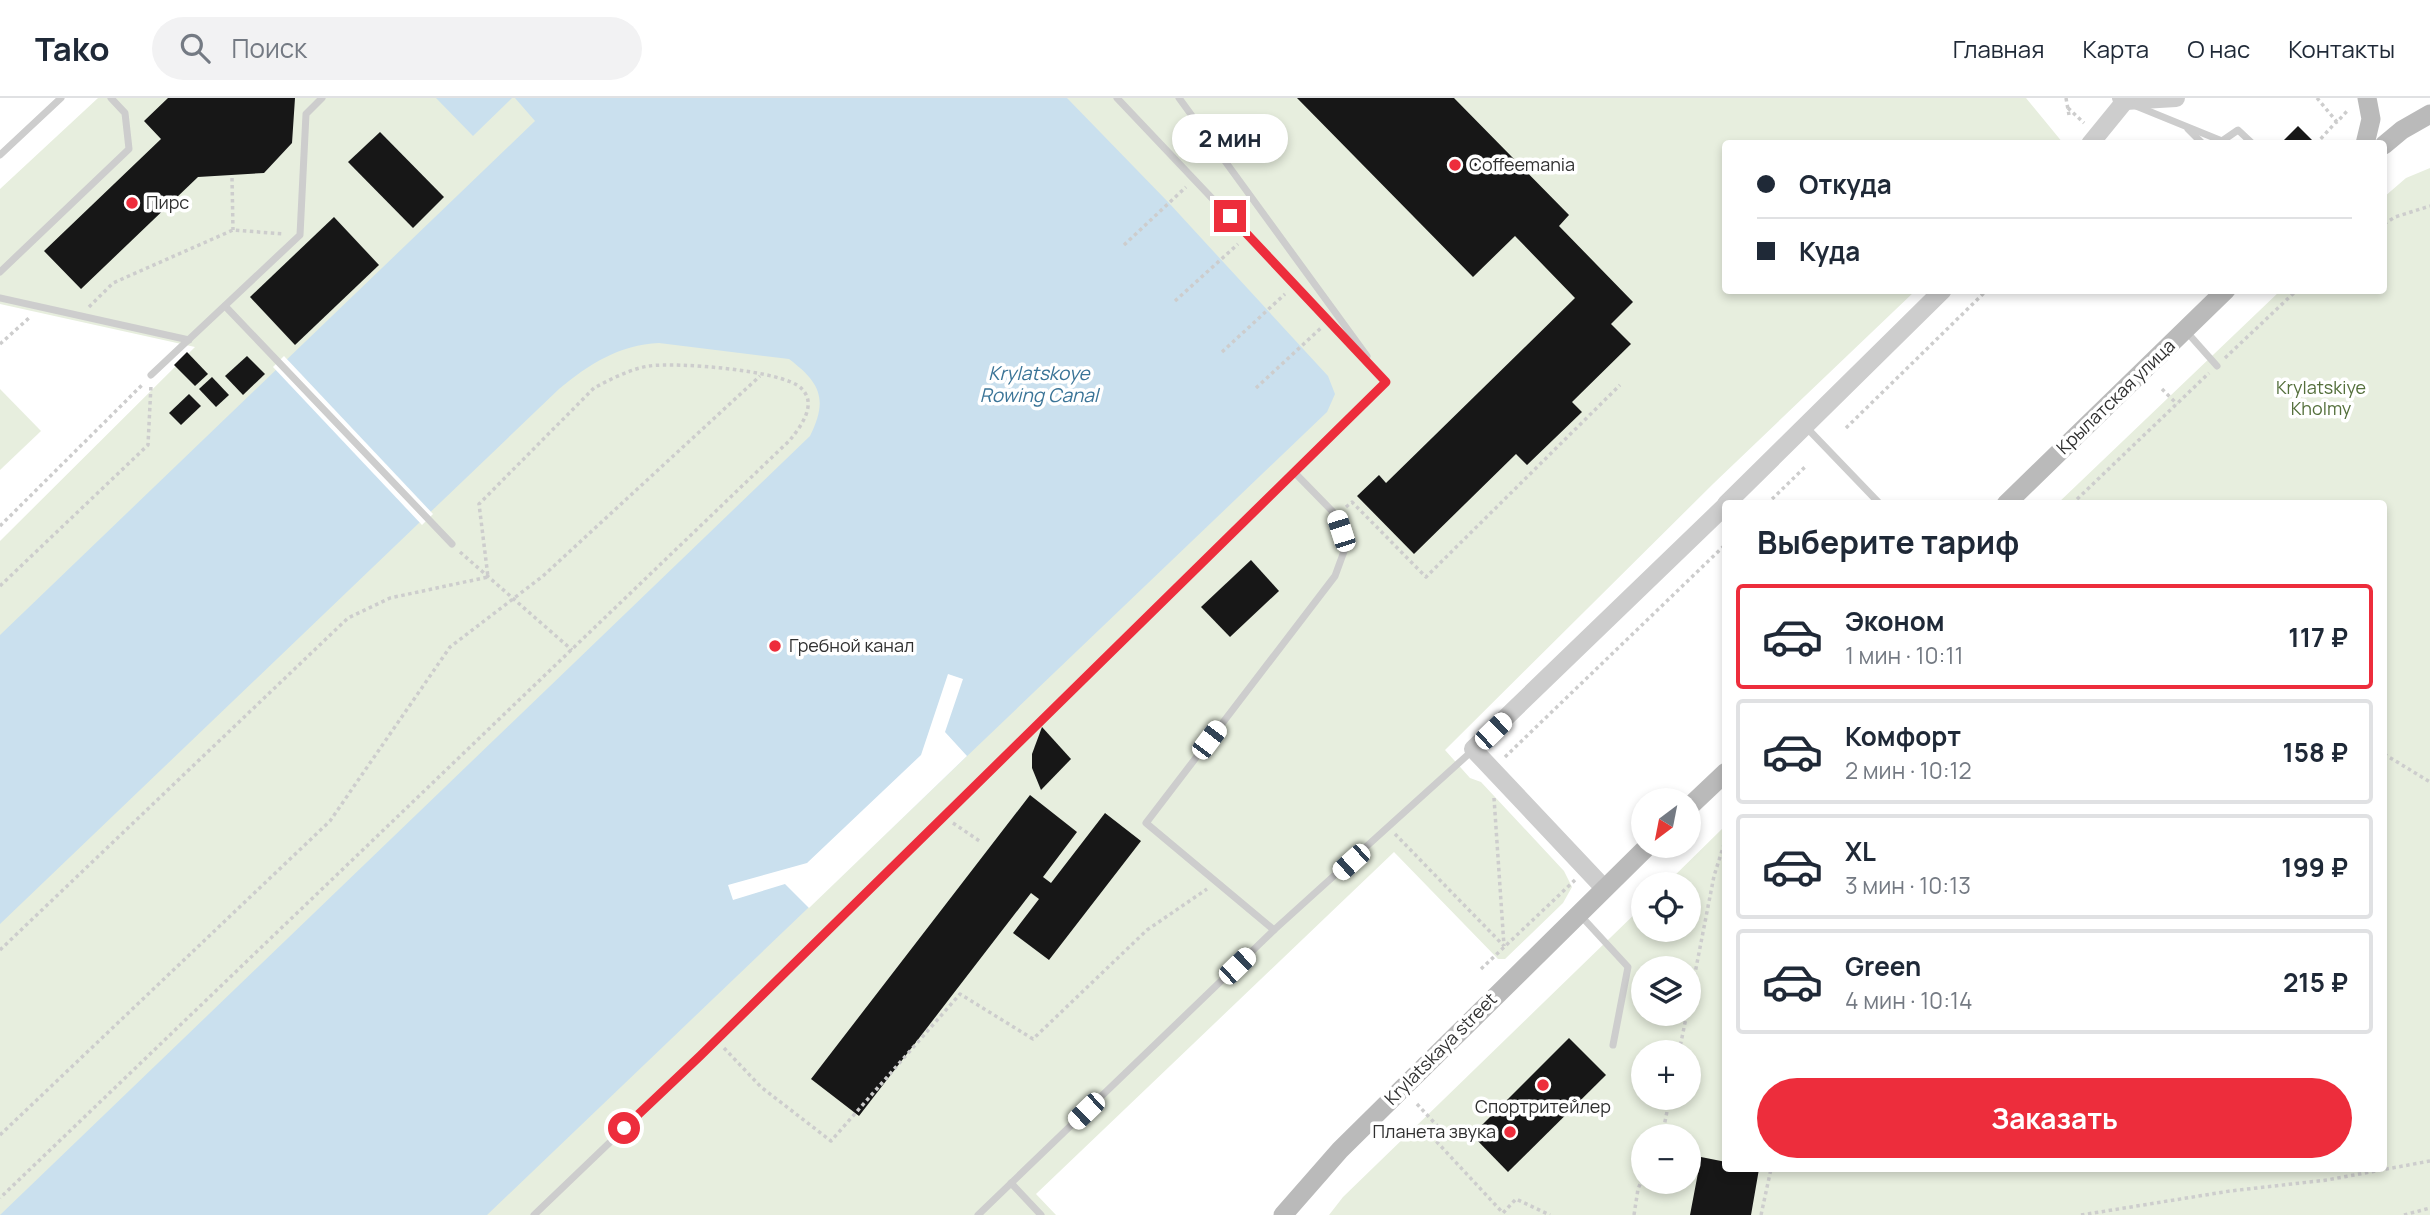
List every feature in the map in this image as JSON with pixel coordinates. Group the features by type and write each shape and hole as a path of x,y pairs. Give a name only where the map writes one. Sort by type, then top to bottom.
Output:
{"main road":[{"path":"2361,100 2371,119 2366,140"},
{"path":"2387,142 2402,130 2430,114"},
{"name":"Крылатская улица","path":"2010,500 2222,294"},
{"path":"1701,796 1722,776"},
{"path":"1604,888 1635,858"},
{"name":"Krylatskaya street","path":"1283,1215 1340,1150 1604,888"}],"street":[{"path":"2093,140 2124,99 2176,98"},
{"path":"1730,500 1939,294"},
{"path":"1604,888 1473,750 1722,508"}],"lane":[{"path":"0,155 61,98"},
{"path":"0,272 129,149 125,113 111,98"},
{"path":"151,375 300,235 306,114 322,98"},
{"path":"1117,98 1386,382"},
{"path":"1179,98 1386,382"},
{"path":"2124,99 2220,140"},
{"path":"2185,126 2199,140"},
{"path":"2223,140 2238,130 2249,140"},
{"path":"0,298 189,340"},
{"path":"225,306 452,544"},
{"path":"2185,330 2217,366"},
{"path":"534,1215 716,1040 1386,382"},
{"path":"1806,427 1876,500"},
{"path":"1275,930 1146,822 1335,576 1346,546 1337,516 1294,472"},
{"path":"978,1215 1275,930 1473,750"},
{"path":"1578,913 1628,967 1613,1045"},
{"path":"1011,1183 1041,1215"}],"path":[{"path":"2066,98 2069,116"},
{"path":"2317,98 2337,122"},
{"path":"2320,140 2361,100"},
{"path":"232,178 233,230"},
{"path":"1124,245 1195,179"},
{"path":"2387,222 2430,206"},
{"path":"80,316 113,284 233,230 300,235"},
{"path":"1175,302 1248,235"},
{"path":"1222,352 1294,284"},
{"path":"1846,428 1983,294"},
{"path":"2075,500 2293,294"},
{"path":"0,344 41,307"},
{"path":"1256,388 1329,321"},
{"path":"0,1198 790,440 802,425 808,411 802,388 785,380 761,375 672,363 645,366 594,388 479,504 488,577"},
{"path":"0,526 151,375"},
{"path":"0,586 148,445 151,375"},
{"path":"0,1135 330,821 450,647 543,576 761,375"},
{"path":"1352,502 1426,577 1620,385"},
{"path":"2162,389 2177,404"},
{"path":"1771,500 1805,467"},
{"path":"452,544 572,650"},
{"path":"1504,946 1492,770 1722,548"},
{"path":"0,950 348,618 390,597 488,577"},
{"path":"2387,756 2430,782"},
{"path":"942,816 981,842"},
{"path":"1389,827 1504,946"},
{"path":"1698,956 1714,876 1722,851"},
{"path":"1481,969 1587,869"},
{"path":"716,1040 761,1087 831,1141 960,994 1033,1039 1147,930 1217,882"},
{"path":"1417,1104 1442,1131 1436,1141 1503,1213 1517,1199 1550,1215"},
{"path":"2387,1169 2430,1161"},
{"path":"1761,1215 1770,1172"},
{"path":"2081,1215 2230,1191 2327,1181 2373,1172"},
{"path":"1634,1215 1637,1194"},
{"path":"2404,1215 2430,1208"}],"green space":[{"name":"Гребной канал","path":"98,98 2026,98 2061,140 1722,140 1722,294 1912,294 1714,483 1445,750 1470,778 1481,782 1564,871 1572,887 1563,903 1505,959 1498,959 1394,852 1036,1194 1056,1215 0,1215 0,541 195,347 0,304 0,189"},
{"name":"Krylatskiye Kholmy","path":"2430,168 2430,1215 1329,1215 1343,1197 1631,918 1631,942 1701,942 1701,872 1678,872 1692,858 1701,858 1701,850 1722,829 1722,1172 2387,1172 2387,500 2061,500 2277,294 2387,294 2387,194 2406,178"},
{"path":"0,389 41,431 0,470"}],"water":[{"path":"436,98 512,98 473,136"},
{"name":"Krylatskoye Rowing Canal","path":"515,98 1067,98 1169,203 1328,376 1335,394 1327,412 487,1215 0,1215 810,436 816,423 820,402 818,393 808,376 789,359 659,343 618,352 593,364 559,389 0,924 0,635 535,121"}],"pier":[{"path":"284,356 433,514 422,525 273,367"},
{"path":"948,674 963,679 945,732 967,756 809,908 785,884 733,900 728,885 807,863 921,755"}],"building":[{"path":"168,98 295,98 292,143 264,173 198,177 81,289 44,251 161,139 144,121"},
{"path":"1297,98 1454,98 1569,215 1559,226 1633,302 1611,324 1631,344 1572,402 1582,412 1527,465 1516,454 1414,554 1357,496 1379,475 1386,483 1575,298 1515,236 1473,277"},
{"path":"2298,126 2312,140 2284,140"},
{"path":"380,132 444,197 413,228 348,162"},
{"path":"334,217 379,265 295,345 250,297"},
{"path":"187,352 208,374 195,386 174,365"},
{"path":"247,356 265,374 243,395 225,376"},
{"path":"212,377 229,395 216,407 199,389"},
{"path":"189,394 201,406 181,425 169,413"},
{"path":"1251,560 1279,591 1230,637 1201,607"},
{"path":"1042,727 1071,759 1041,790 1032,768 1032,754"},
{"path":"1030,795 1077,832 1043,877 1051,883 1105,813 1141,841 1049,960 1013,933 1039,899 1031,893 859,1116 811,1079"},
{"path":"1569,1038 1606,1075 1508,1172 1472,1135"},
{"path":"1701,1157 1722,1161 1722,1172 1758,1172 1751,1215 1690,1215 1694,1194 1701,1194"}],"place":[{"name":"Coffeemania","path":"1455,165"},
{"name":"Пирс","path":"132,203"},
{"name":"Гребной канал","path":"775,646"},
{"name":"Спортритейлер","path":"1543,1085"},
{"name":"Планета звука","path":"1510,1132"}],"route":[{"path":"624,1128 1386,382 1230,216"}]}
